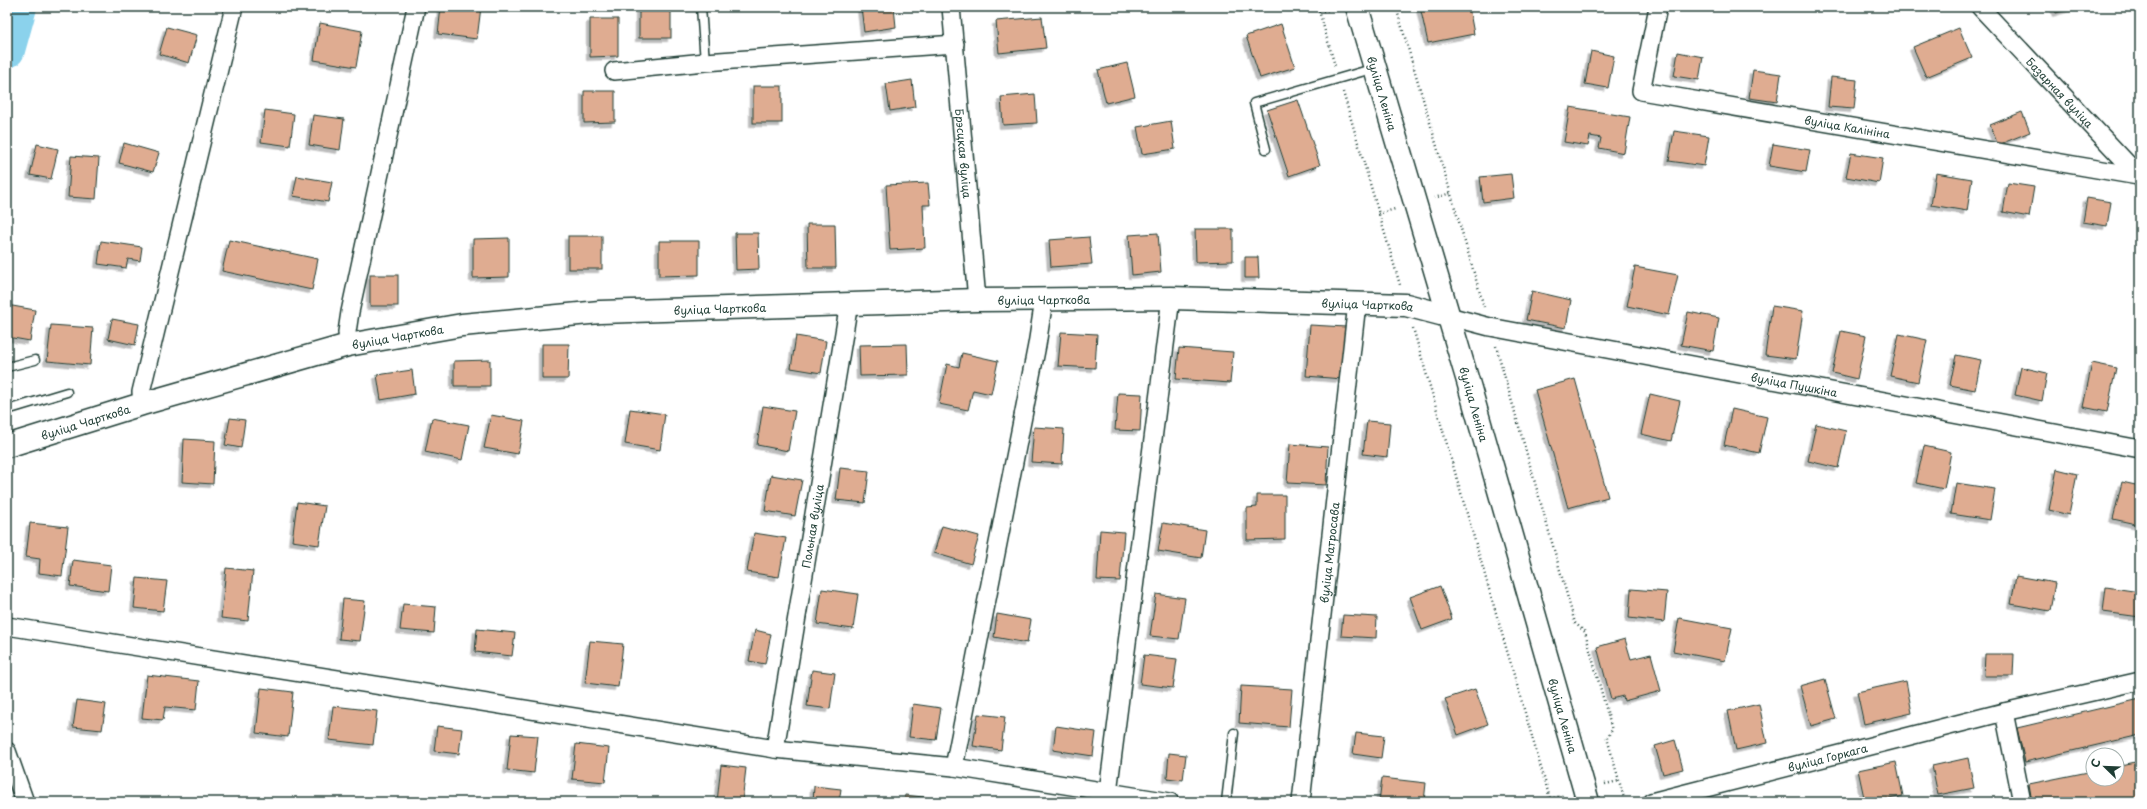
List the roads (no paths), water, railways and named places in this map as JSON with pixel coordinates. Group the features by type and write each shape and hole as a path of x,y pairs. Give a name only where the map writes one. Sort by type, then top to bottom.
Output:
{"main road":[{"name":"вуліца Леніна","path":"1357,7 1588,802"},
{"name":"вуліца Чарткова","path":"7,446 142,404 348,345 462,325 600,312 849,303 1171,298 1406,305 1448,316"}],"street":[{"path":"142,404 141,392 144,378 234,7"},
{"path":"348,345 347,332 350,312 416,7"},
{"name":"Брэсцкая вуліца","path":"951,7 977,300"},
{"name":"вуліца Калініна","path":"1658,7 1641,91 2139,177"},
{"name":"Базарная вуліца","path":"1980,7 2139,177"},
{"path":"614,71 705,62 955,44"},
{"path":"1108,792 1171,298"},
{"path":"954,767 1037,345 1044,300"},
{"name":"Польная вуліца","path":"776,749 849,303"},
{"name":"вуліца Матросава","path":"1300,802 1357,303"},
{"name":"вуліца Пушкіна","path":"1448,316 1490,327 2140,449"},
{"path":"7,626 776,749 954,767 1170,802"},
{"name":"вуліца Горкага","path":"1651,802 2004,712 2140,681"},
{"path":"2004,712 2022,802"},
{"path":"7,751 25,802"}],"lane":[{"path":"701,7 705,62"},
{"path":"1266,149 1254,103 1375,68"},
{"path":"7,367 35,360"},
{"path":"7,410 67,392"},
{"path":"1226,802 1234,733"}],"waterway":[{"path":"7,50 19,7"}]}
